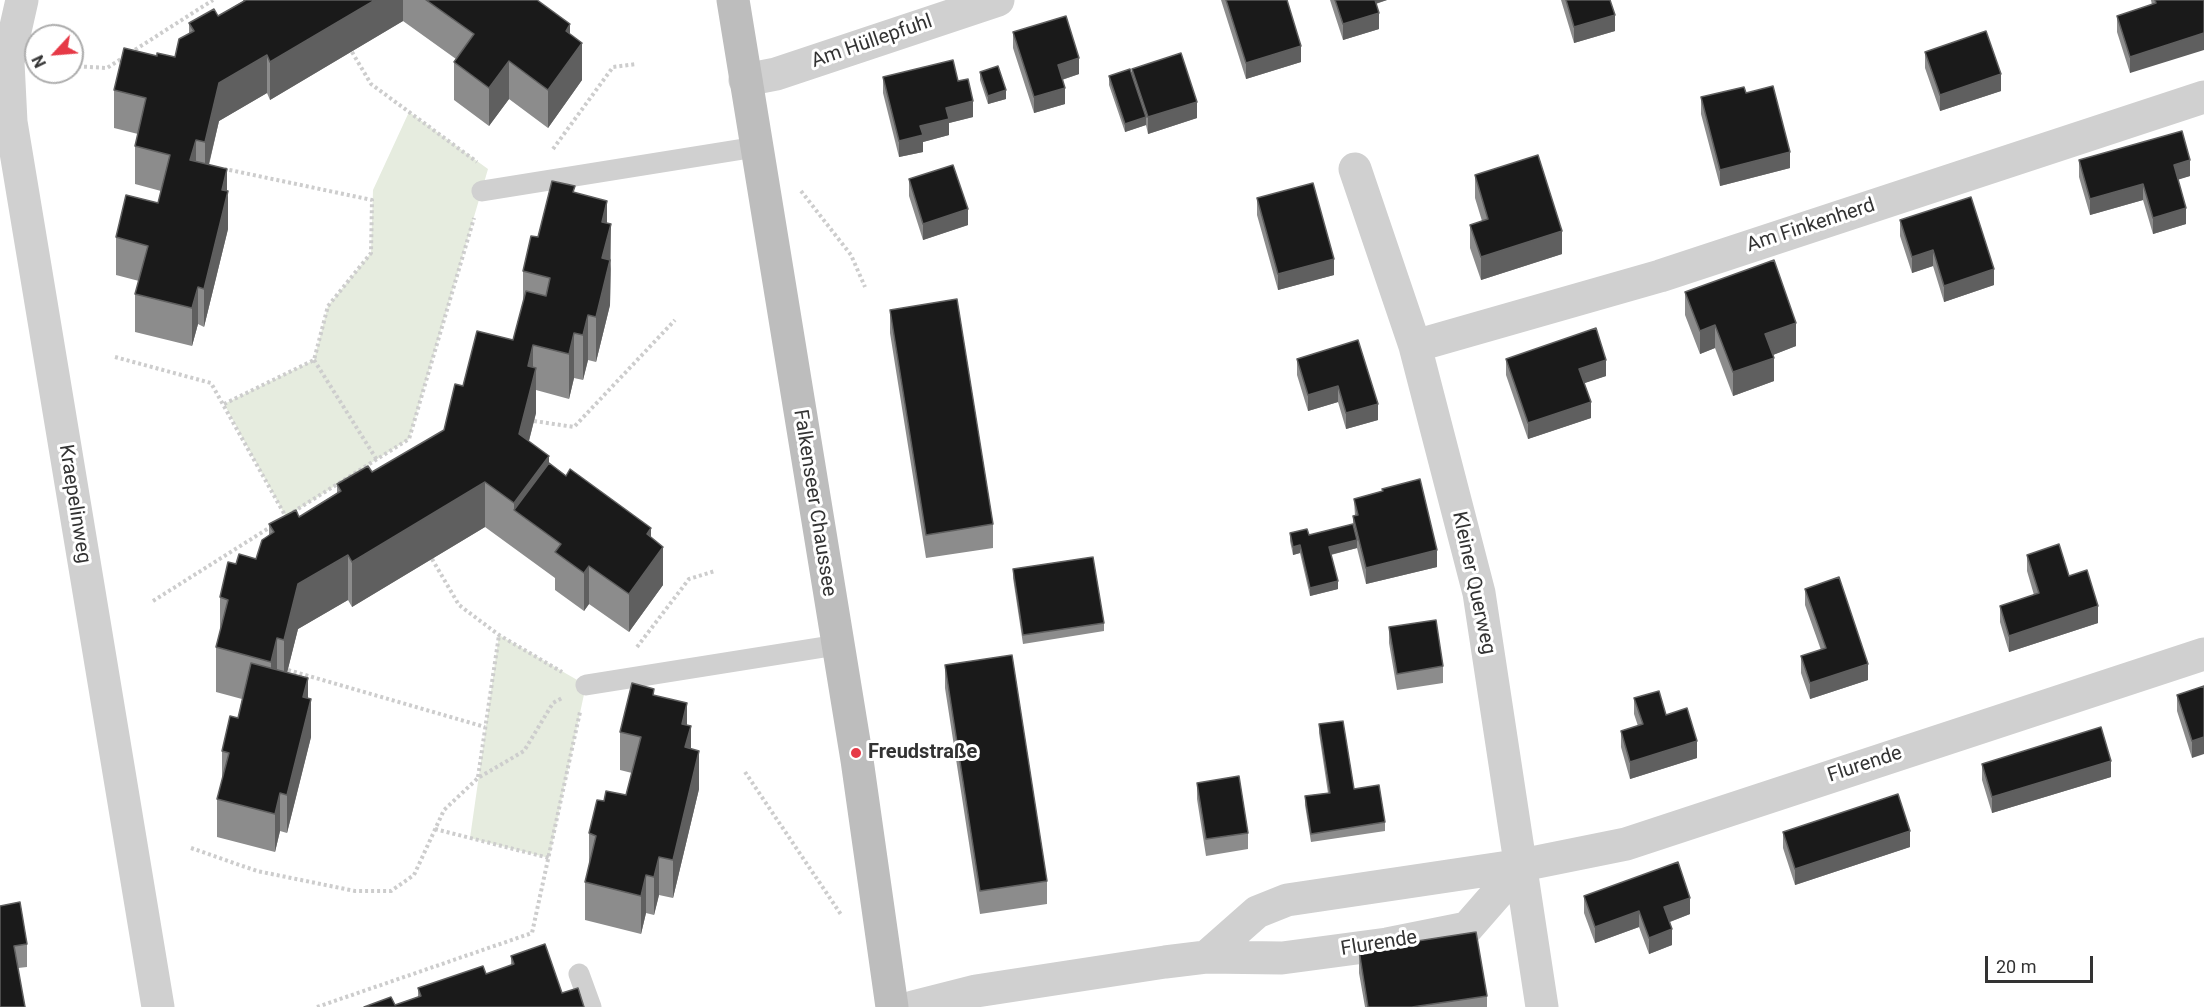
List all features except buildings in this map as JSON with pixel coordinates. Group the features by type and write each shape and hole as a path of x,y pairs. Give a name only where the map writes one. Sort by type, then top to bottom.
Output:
{"main road":[{"name":"Falkenseer Chaussee","path":"733,0 837,645 892,1007"}],"street":[{"name":"Kraepelinweg","path":"22,0 8,62 11,122 158,1007"},
{"name":"Am Hüllepfuhl","path":"745,80 776,74 998,0"},
{"name":"Am Finkenherd","path":"1415,346 1660,276 2204,97"},
{"name":"Kleiner Querweg","path":"1355,169 1415,346 1479,593 1542,1007"},
{"name":"Flurende","path":"1206,957 1257,912 1287,900 1522,865 1626,844 2204,654"},
{"name":"Flurende","path":"913,1007 976,991 1206,957 1282,958 1387,944 1467,928 1522,865"}],"lane":[{"path":"482,191 756,147"},
{"path":"586,685 837,645"},
{"path":"579,974 591,1007"}],"path":[{"path":"84,67 107,68 213,0"},
{"path":"352,52 371,84 512,187"},
{"path":"540,182 538,169 613,67 637,64"},
{"path":"220,168 372,200 371,253 328,306 314,360 377,459"},
{"path":"800,190 851,255 865,287"},
{"path":"153,601 409,440 482,191"},
{"path":"534,421 574,427 675,320"},
{"path":"115,357 211,383 286,517"},
{"path":"224,405 314,360"},
{"path":"432,559 459,605 499,635 586,685"},
{"path":"623,680 621,667 689,579 715,571"},
{"path":"478,778 499,635"},
{"path":"288,670 485,728"},
{"path":"191,848 257,871 355,891 391,891 414,874 444,810 478,778 524,751 553,703 586,685"},
{"path":"317,1007 532,933 586,685"},
{"path":"746,772 847,922"},
{"path":"435,829 549,858"}],"shaded area":[{"path":"409,112 488,169 409,439 286,517 224,404 314,360 328,306 371,253 373,190"},
{"path":"499,635 586,685 549,858 470,838"}],"place":[{"name":"Freudstraße","path":"856,753"}]}
